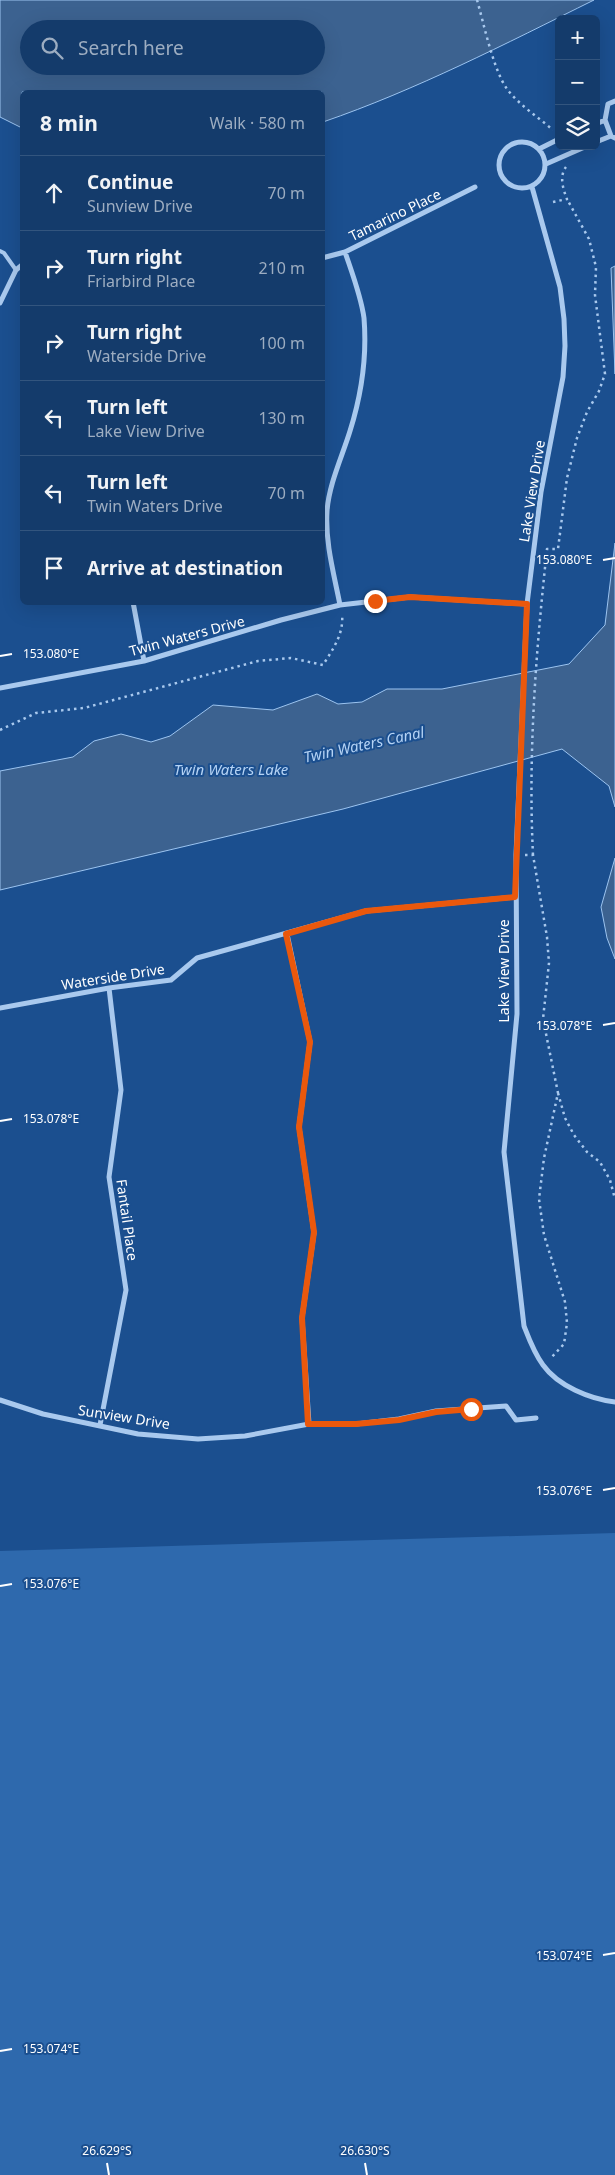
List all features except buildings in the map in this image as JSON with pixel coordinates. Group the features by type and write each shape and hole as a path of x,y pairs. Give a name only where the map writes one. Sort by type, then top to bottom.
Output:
{"street":[{"path":"600,141 613,137 605,120 608,104 615,101"},
{"path":"600,122 605,120"},
{"path":"539,149 555,141"},
{"path":"517,142 525,142 539,149 545,158 546,164 542,178 532,187 516,188 504,179 499,165 500,157 504,150 517,142"},
{"path":"546,164 578,150"},
{"name":"Tamarino Place","path":"325,257 345,252 475,187"},
{"name":"Lake View Drive","path":"532,187 560,287 565,346 563,377 540,492 527,604 516,855 517,1014 504,1152 524,1326 533,1349 544,1366 560,1381 583,1394 615,1402"},
{"path":"340,605 326,534 327,509 331,488 353,423 360,392 364,338 364,317 345,252"},
{"path":"0,303 16,270 20,267"},
{"name":"Twin Waters Drive","path":"0,688 144,661 281,620 340,605 410,597 527,604"},
{"path":"134,605 144,661"},
{"name":"Waterside Drive","path":"0,1008 109,988 171,980 197,958 366,911 515,897"},
{"path":"286,934 310,1042 299,1127 314,1232 302,1318 308,1424"},
{"name":"Fantail Place","path":"100,1425 126,1290 109,1177 121,1090 109,988"},
{"name":"Sunview Drive","path":"0,1400 43,1414 138,1434 198,1438 245,1436 308,1424 356,1424 399,1420 436,1412 506,1406 516,1420 536,1418"}],"lane":[{"path":"0,251 4,253 16,270"}],"path":[{"path":"477,0 506,88 515,98 555,131"},
{"path":"569,162 564,169 562,185 567,199 586,232 596,267 596,295 605,374 599,391 587,412 576,438 567,478 558,550 547,549 538,638 530,802 533,855 547,937 549,963 543,1019 558,1092 570,1127 587,1152 600,1162 610,1180 615,1199"},
{"path":"553,202 567,199"},
{"path":"0,730 36,713 84,708 210,676 258,661 291,658 323,665 336,643 342,628 343,616 340,605"},
{"path":"516,855 533,855"},
{"path":"544,1366 564,1344 567,1323 565,1302 544,1235 539,1199 544,1158 558,1092"}],"shaded area":[{"path":"615,1533 615,2175 0,2175 0,1551"}],"water":[{"path":"0,0 594,0 564,15 555,15 555,20 426,81 325,121 325,90 20,90 20,127 0,117"},
{"path":"615,266 615,374 611,268"},
{"name":"Twin Waters Lake","path":"615,543 615,807 609,786 562,749 343,809 0,890 0,771 73,757 94,741 121,734 151,742 170,736 213,705 273,710 317,694 338,704 362,702 387,689 442,689 569,664 605,625"},
{"path":"615,858 615,959 607,938 601,907"}],"route":[{"path":"375,601 410,597 527,604 515,897 366,911 286,934 310,1042 299,1127 314,1232 302,1318 308,1424 356,1424 399,1420 436,1412 471,1409"}],"water label":[{"name":"Twin Waters Canal","path":"364,745"}]}
